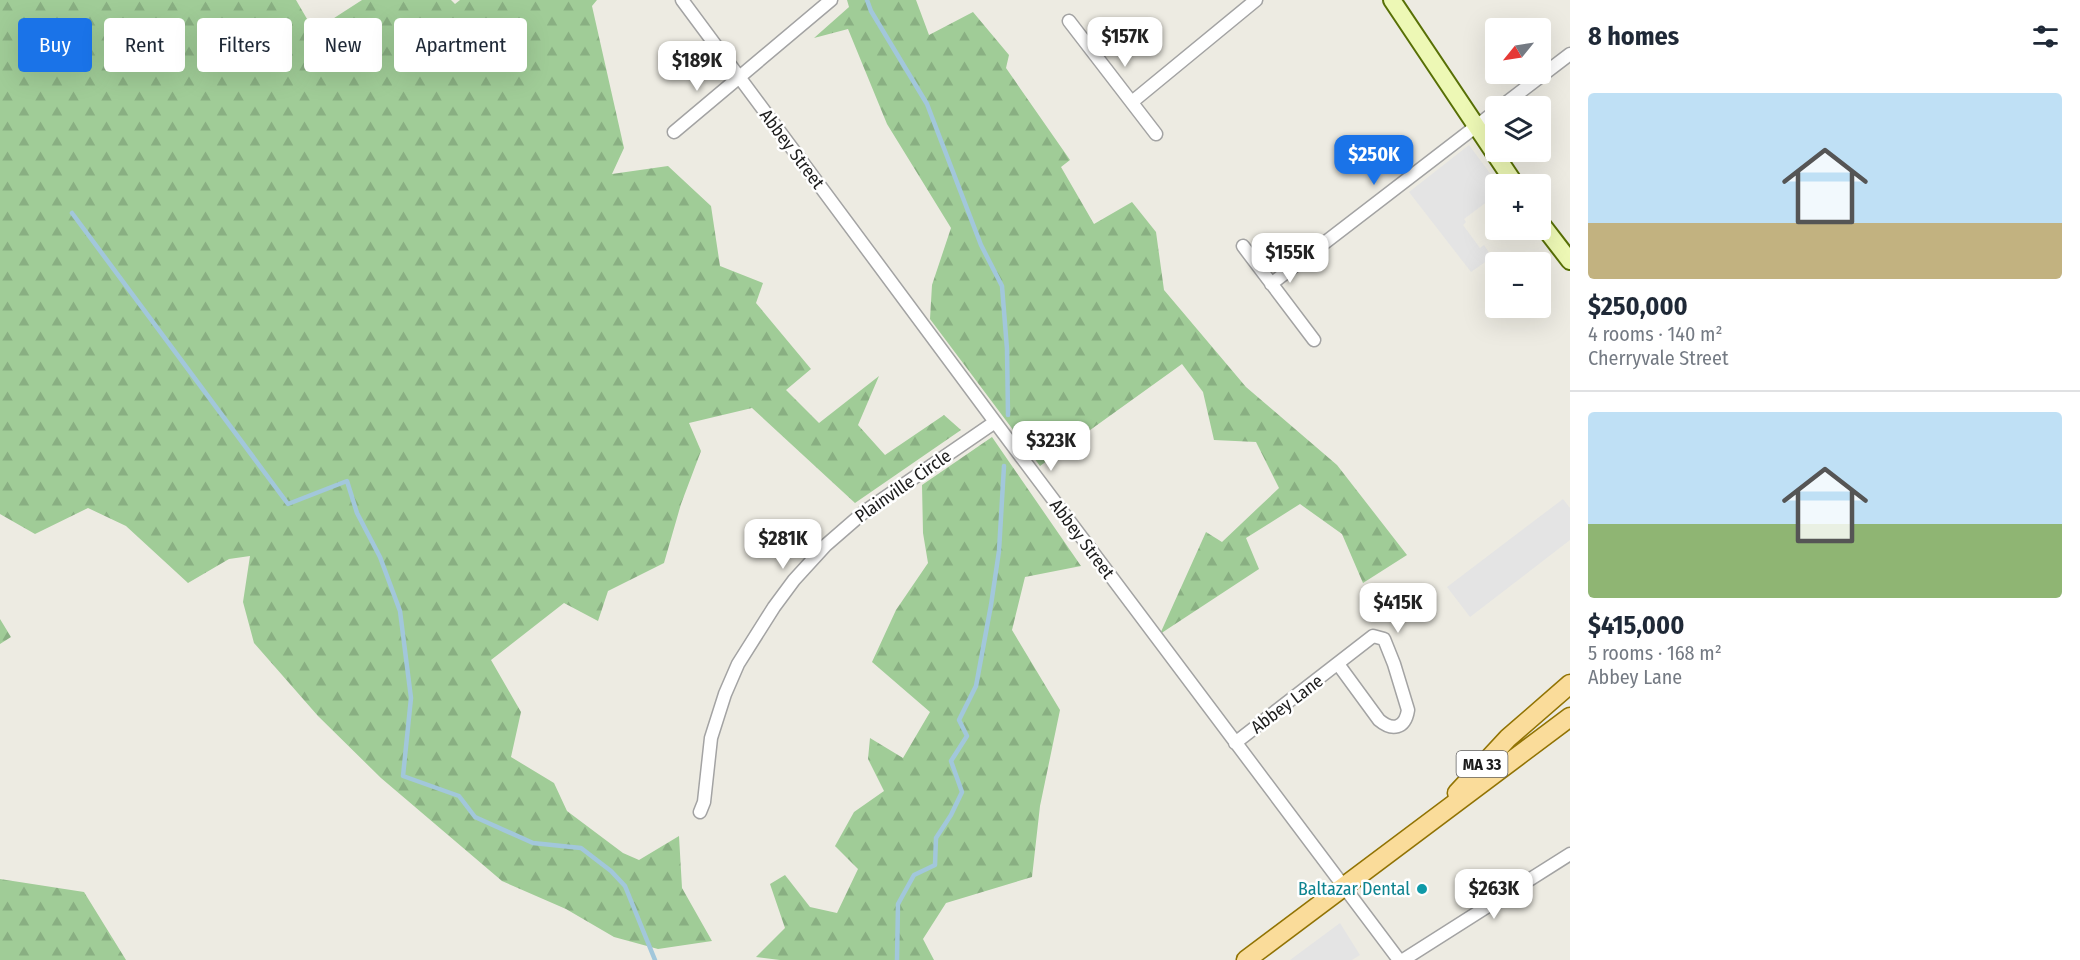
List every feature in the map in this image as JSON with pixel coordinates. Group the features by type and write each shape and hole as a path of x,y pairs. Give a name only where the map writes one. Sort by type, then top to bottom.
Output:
{"main road":[{"path":"1392,0 1508,174"},
{"path":"1551,236 1570,261"},
{"name":"MA 33","path":"1438,817 1478,768 1508,738 1570,684"},
{"name":"MA 33","path":"1246,960 1570,717"}],"street":[{"name":"Abbey Street","path":"682,0 1235,743 1401,960"},
{"path":"674,132 831,0"},
{"path":"1132,102 1256,0"},
{"path":"1069,21 1156,134"},
{"path":"1515,96 1570,54"},
{"path":"1271,284 1485,119"},
{"path":"1243,246 1314,340"},
{"name":"Plainville Circle","path":"700,812 704,802 711,738 725,694 738,664 794,580 826,545 857,518 995,422"},
{"name":"Abbey Lane","path":"1235,743 1373,636 1384,639 1394,663 1408,710 1403,723 1392,727 1386,726 1379,720 1338,664"},
{"path":"1401,960 1570,854"}],"green space":[{"path":"0,0 296,0 306,18 304,18 304,72 382,72 382,18 334,18 362,0 451,0 455,4 460,0 597,0 592,6 624,148 612,174 668,166 711,206 720,266 763,283 756,303 811,369 786,390 819,423 879,376 858,425 885,455 944,415 961,430 855,503 752,408 689,423 701,451 681,504 664,563 608,591 598,621 564,603 491,660 521,712 511,757 554,783 567,811 623,853 639,860 679,836 682,888 712,941 658,949 614,937 566,909 502,881 381,778 318,716 254,643 243,602 250,556 229,559 188,583 126,526 88,508 35,534 0,514"},
{"path":"847,0 916,0 929,35 973,12 1009,55 1006,68 1070,160 1061,167 1094,224 1132,202 1156,232 1164,290 1246,387 1337,465 1407,555 1363,583 1342,534 1300,504 1246,538 1259,569 1160,634 1206,532 1222,542 1279,488 1256,442 1214,440 1203,392 1182,364 1040,466 930,319 932,285 951,228 887,124 848,29 814,38 849,7"},
{"path":"992,437 1081,566 1025,577 1012,630 1060,710 1040,806 1032,877 946,903 923,939 934,960 780,960 756,957 785,928 770,884 785,875 810,907 837,913 858,869 835,846 854,812 884,791 868,759 870,738 903,758 930,712 872,662 896,610 928,563 923,533 922,485"},
{"path":"0,619 11,637 0,644"},
{"path":"0,879 84,892 126,960 0,960"}],"shaded area":[{"path":"1469,145 1491,174 1485,174 1485,203 1464,219 1466,222 1463,225 1480,248 1484,245 1489,252 1485,252 1485,262 1471,272 1409,192"},
{"path":"1563,499 1570,508 1570,540 1470,617 1447,587"},
{"path":"1340,923 1360,955 1352,960 1290,960"}],"waterway":[{"path":"867,0 871,11 927,104 981,245 1002,286 1007,349 1008,415"},
{"path":"72,213 288,504 347,481 357,513 380,557 400,611 411,698 403,776 459,796 475,817 533,843 581,848 611,871 625,886 655,960"},
{"path":"897,960 898,904 914,875 935,865 936,838 962,792 951,761 967,736 959,720 976,686 991,605 999,551 1004,466"}],"place":[{"name":"Baltazar Dental","path":"1422,889"}]}
